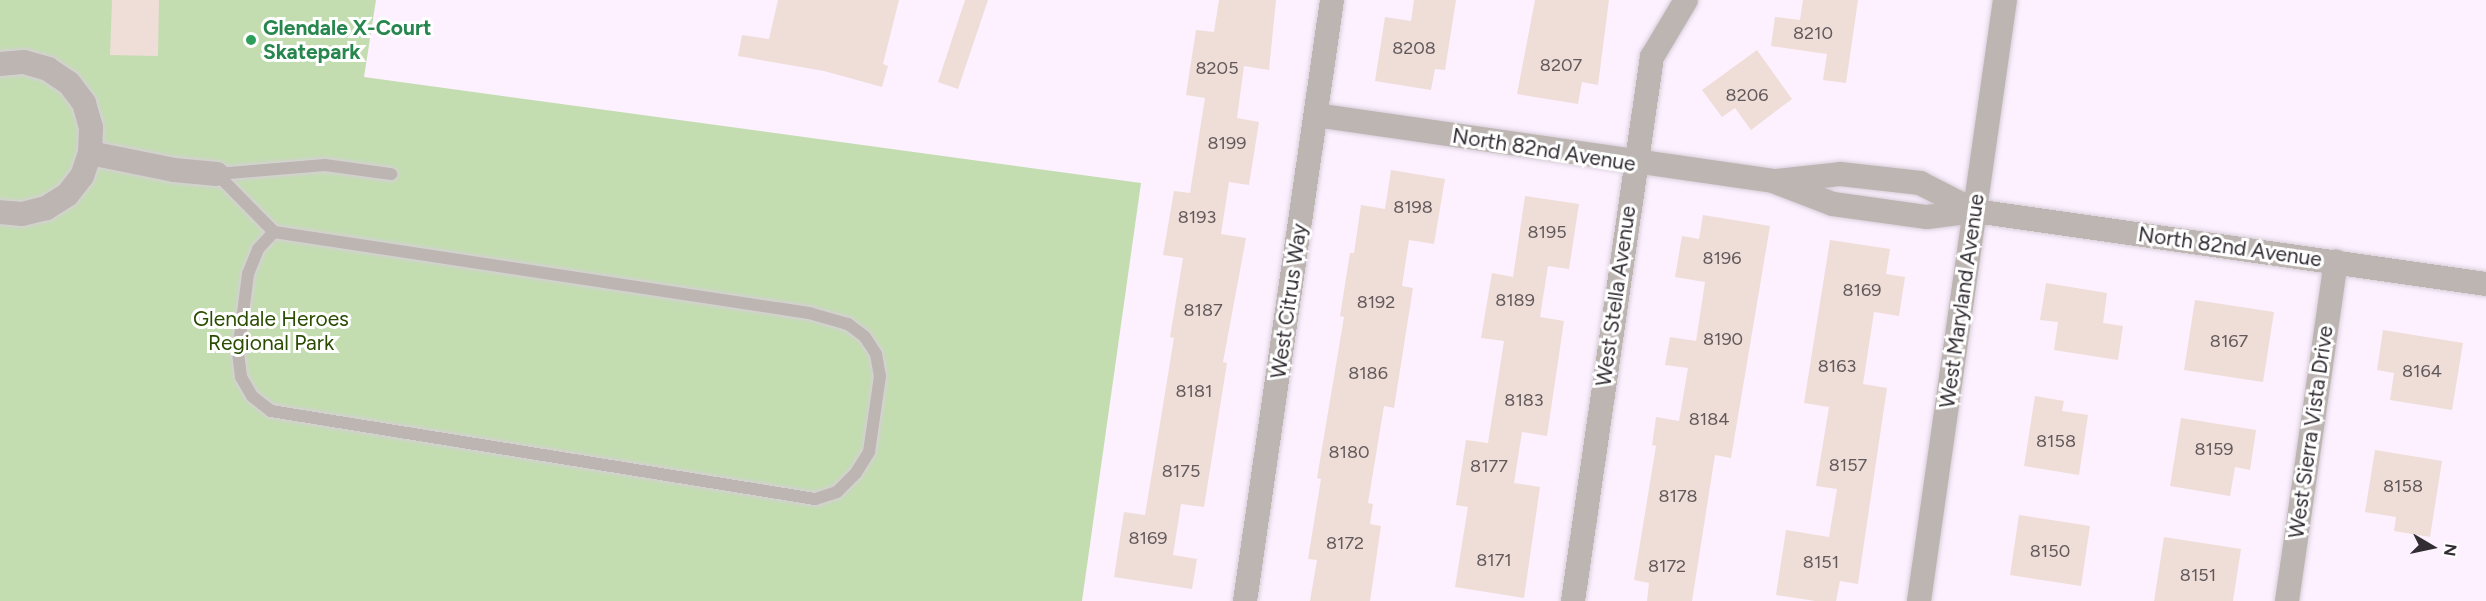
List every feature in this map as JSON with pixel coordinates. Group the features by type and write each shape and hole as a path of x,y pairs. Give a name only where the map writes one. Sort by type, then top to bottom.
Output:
{"street":[{"name":"West Citrus Way","path":"1245,601 1332,0"},
{"name":"West Stella Avenue","path":"1573,601 1634,164 1652,57 1686,0"},
{"name":"West Maryland Avenue","path":"1918,601 2005,0"},
{"path":"0,64 24,62 48,69 69,83 84,103 91,127 90,153 82,176 67,195 46,208 22,214 0,212"},
{"name":"North 82nd Avenue","path":"1316,115 1634,164 1773,181 1840,174 1920,183 1975,211"},
{"path":"90,153 174,170 217,174"},
{"name":"North 82nd Avenue","path":"1773,181 1833,204 1927,217 1975,211 2486,284"},
{"name":"West Sierra Vista Drive","path":"2287,601 2336,262"}],"lane":[{"path":"217,174 325,165 392,174"},
{"path":"217,174 274,232 809,313 848,324 865,337 876,354 880,376 869,452 837,492 815,499 272,411 252,396 241,377 237,352 248,274 258,249 274,232"}],"green space":[{"name":"Glendale Heroes Regional Park","path":"0,0 376,0 364,77 1141,183 1082,601 0,601"}],"building":[{"path":"112,0 159,0 158,56 110,55"},
{"path":"778,0 899,0 883,64 888,66 882,87 824,71 738,56 742,35 769,39"},
{"path":"965,0 988,0 958,89 938,82"},
{"path":"1219,0 1276,0 1269,70 1244,66 1237,118 1259,122 1249,185 1229,182 1221,234 1246,238 1223,362 1227,363 1204,507 1181,504 1173,555 1197,559 1192,589 1114,577 1124,512 1145,515 1174,338 1170,337 1183,258 1163,255 1174,191 1190,193 1205,98 1186,95 1196,30 1214,32"},
{"path":"1414,0 1456,0 1445,70 1435,69 1431,90 1375,81 1385,17 1411,21"},
{"path":"1535,0 1609,0 1598,85 1582,82 1578,104 1517,94"},
{"path":"1803,0 1858,0 1846,83 1823,80 1827,54 1771,46 1775,17 1800,20"},
{"path":"1757,50 1792,99 1751,130 1735,108 1722,117 1702,90"},
{"path":"1391,170 1445,179 1434,244 1409,240 1402,286 1413,288 1394,408 1384,406 1368,503 1373,504 1370,524 1381,526 1370,601 1310,601 1317,560 1308,559 1321,479 1317,478 1344,317 1340,316 1350,253 1354,253 1361,205 1385,209"},
{"path":"1525,196 1579,204 1569,269 1548,266 1540,317 1564,321 1547,436 1522,432 1514,483 1540,487 1524,598 1455,587 1468,507 1456,505 1466,440 1488,443 1504,341 1481,338 1492,273 1513,277"},
{"path":"1703,215 1770,226 1731,458 1715,455 1692,601 1647,601 1649,583 1634,580 1656,446 1652,445 1656,417 1679,421 1688,368 1665,365 1670,337 1696,341 1705,282 1675,277 1682,236 1699,239"},
{"path":"1830,240 1890,249 1886,274 1905,277 1899,316 1874,312 1863,384 1887,388 1858,584 1840,581 1836,601 1815,601 1776,595 1786,530 1829,537 1837,489 1816,486 1829,407 1804,403"},
{"path":"2046,283 2107,293 2103,323 2123,326 2118,360 2054,350 2058,322 2040,320"},
{"path":"2195,300 2274,312 2263,382 2184,370"},
{"path":"2383,330 2463,343 2452,410 2390,400 2394,373 2377,370"},
{"path":"2035,396 2064,401 2062,411 2088,415 2079,475 2024,466"},
{"path":"2181,418 2256,430 2250,470 2235,467 2230,496 2170,486"},
{"path":"2375,450 2442,461 2430,537 2394,531 2396,517 2365,512"},
{"path":"2019,515 2090,526 2081,586 2010,575"},
{"path":"2164,537 2241,549 2233,601 2154,601"}],"place":[{"name":"Glendale X-Court Skatepark","path":"251,40"}]}
